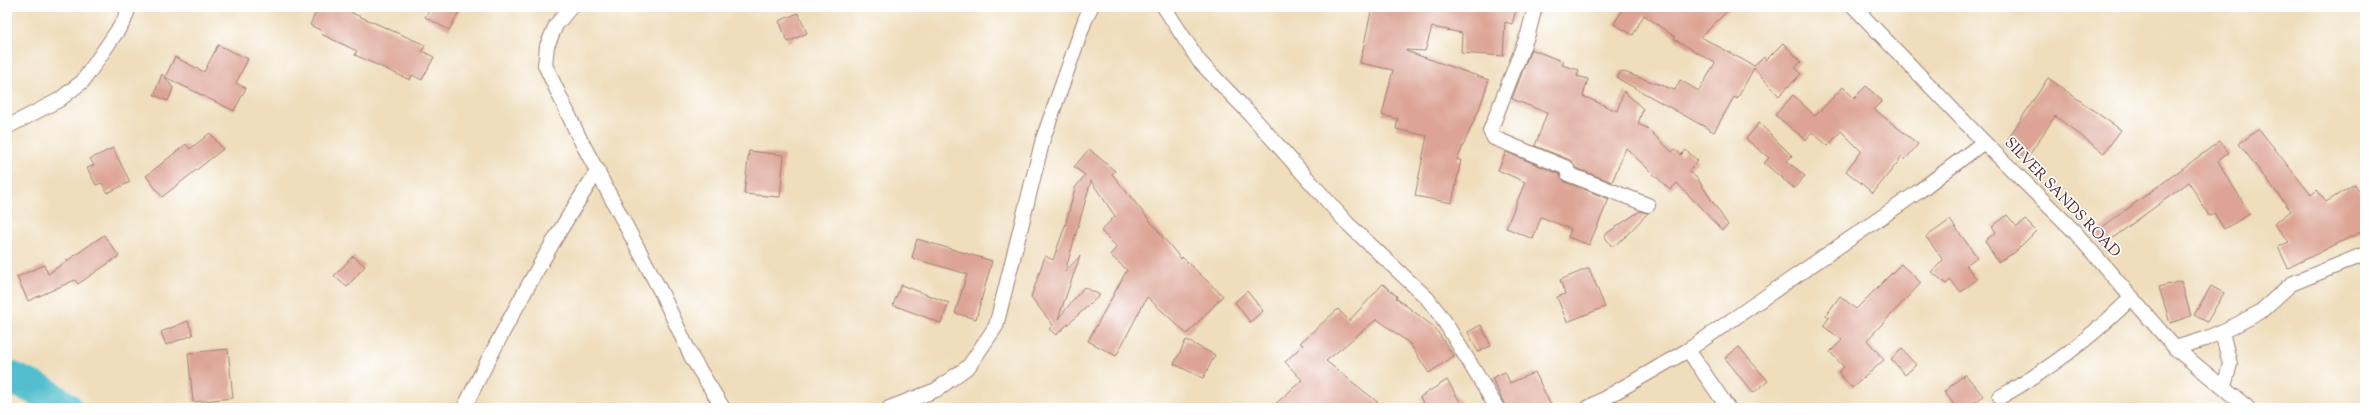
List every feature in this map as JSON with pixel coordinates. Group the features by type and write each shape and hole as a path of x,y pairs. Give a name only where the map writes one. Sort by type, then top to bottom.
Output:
{"street":[{"path":"7,128 59,100 83,81 124,21 129,7"},
{"path":"571,7 556,25 547,46 545,65 579,137 598,170 662,294 692,358 723,408"},
{"path":"889,408 936,390 969,366 996,326 1043,139 1091,7"},
{"path":"1164,7 1199,61 1251,115 1347,223 1427,298 1443,319 1497,408"},
{"path":"1535,7 1528,34 1490,131 1494,138 1567,168 1568,174 1648,205"},
{"name":"SILVER SANDS ROAD","path":"1854,7 1984,142 2074,231 2176,348 2248,408"},
{"path":"1588,408 1688,350 1918,192 1984,142"},
{"path":"464,408 491,354 561,226 598,170"},
{"path":"2176,348 2222,332 2260,312 2291,284 2365,254"},
{"path":"2000,397 2055,363 2109,320 2132,296"},
{"path":"2222,332 2230,364 2224,387"},
{"path":"1688,350 1728,408"}],"building":[{"path":"318,7 355,7 352,13 425,45 422,51 434,57 422,80 412,75 410,80 355,55 357,51 321,34 322,31 310,25"},
{"path":"431,7 462,7 449,30 425,17"},
{"path":"1372,7 1390,7 1408,11 1409,7 1517,7 1512,24 1505,22 1503,56 1461,53 1462,33 1432,27 1425,51 1406,50 1489,80 1479,109 1457,160 1461,160 1452,203 1415,196 1427,136 1396,129 1398,119 1382,115 1393,70 1360,63"},
{"path":"1624,7 1731,7 1701,37 1754,66 1764,57 1766,60 1783,43 1801,62 1795,67 1801,74 1779,96 1754,68 1737,99 1734,97 1714,132 1617,78 1621,71 1675,90 1680,80 1699,91 1715,63 1674,39 1675,37 1644,15 1633,35 1614,24"},
{"path":"798,13 807,33 788,42 779,21"},
{"path":"218,45 248,59 236,83 246,88 234,111 165,77 175,57 204,72"},
{"path":"1531,49 1564,62 1562,65 1579,70 1577,76 1588,79 1583,96 1617,111 1624,91 1643,109 1638,124 1647,128 1672,152 1675,149 1681,155 1686,150 1698,161 1688,171 1697,178 1728,225 1722,230 1677,183 1670,190 1626,148 1612,182 1576,168 1570,160 1535,146 1547,113 1512,99"},
{"path":"162,74 173,88 168,101 154,95"},
{"path":"2048,78 2121,130 2104,153 2055,116 2026,160 2004,145"},
{"path":"1866,86 1882,101 1874,109 1918,144 1905,160 1902,157 1873,193 1846,171 1861,151 1841,131 1828,146 1812,132 1806,140 1775,115 1793,95 1815,116 1843,87 1854,98"},
{"path":"1759,123 1792,156 1787,161 1805,176 1794,188 1764,163 1769,158 1746,139"},
{"path":"2259,129 2311,195 2317,190 2326,202 2355,184 2365,200 2365,230 2288,268 2278,247 2289,242 2274,224 2291,211 2239,144"},
{"path":"210,133 223,149 162,197 146,176 186,144 190,149"},
{"path":"2220,141 2229,153 2218,161 2250,214 2224,229 2214,213 2209,216 2189,182 2102,246 2093,234"},
{"path":"113,148 130,182 107,193 102,183 96,185 87,168 94,165 90,159"},
{"path":"1089,149 1115,171 1112,174 1181,259 1182,257 1223,296 1187,334 1147,297 1116,356 1088,341 1127,270 1110,255 1117,247 1101,231 1115,216 1091,181 1065,272 1080,256 1058,319 1084,287 1100,295 1056,335 1049,329 1053,325 1031,297 1045,256 1053,260 1066,223 1075,188 1085,175 1074,167"},
{"path":"749,151 784,155 780,197 744,194"},
{"path":"1506,152 1559,174 1565,182 1609,199 1589,245 1568,237 1571,229 1541,217 1533,239 1506,228 1525,182 1498,170"},
{"path":"1640,211 1648,213 1624,238 1612,247 1604,235"},
{"path":"2007,215 2017,227 2025,220 2036,231 2014,253 1998,262 1985,241 1996,232 1992,227"},
{"path":"1950,220 1977,257 1966,265 1977,279 1961,292 1950,280 1946,284 1932,272 1943,260 1926,237"},
{"path":"104,235 119,256 78,284 75,280 28,301 17,277 44,265 48,274"},
{"path":"917,239 992,261 976,319 955,313 967,274 912,258"},
{"path":"353,256 365,266 347,287 334,276"},
{"path":"1901,264 1921,283 1867,340 1884,360 1852,388 1838,372 1844,367 1830,352 1842,340 1823,326 1829,318 1826,315 1840,296 1856,309"},
{"path":"1589,268 1605,307 1567,322 1557,297 1565,294 1560,280"},
{"path":"2181,281 2191,316 2170,323 2159,287"},
{"path":"1383,284 1397,296 1396,298 1434,327 1454,356 1429,373 1410,344 1377,319 1326,361 1385,408 1271,408 1302,380 1285,362 1303,345 1300,343 1338,309 1349,321"},
{"path":"901,285 949,303 941,323 893,305"},
{"path":"2211,286 2224,293 2207,322 2194,315"},
{"path":"1247,291 1263,311 1250,322 1235,302"},
{"path":"188,321 193,335 166,345 161,332"},
{"path":"1481,325 1491,346 1478,352 1468,332"},
{"path":"1186,340 1215,355 1203,378 1174,364"},
{"path":"1739,347 1768,381 1753,393 1725,358"},
{"path":"228,349 233,398 193,402 188,353"},
{"path":"1902,349 1916,365 1905,375 1891,359"},
{"path":"1505,372 1510,383 1535,372 1552,408 1506,408 1492,378"},
{"path":"1965,374 1983,396 1969,408 1957,408 1944,392"},
{"path":"1447,380 1464,408 1426,408 1420,397"}],"waterway":[{"path":"7,376 43,392 66,408"}]}
